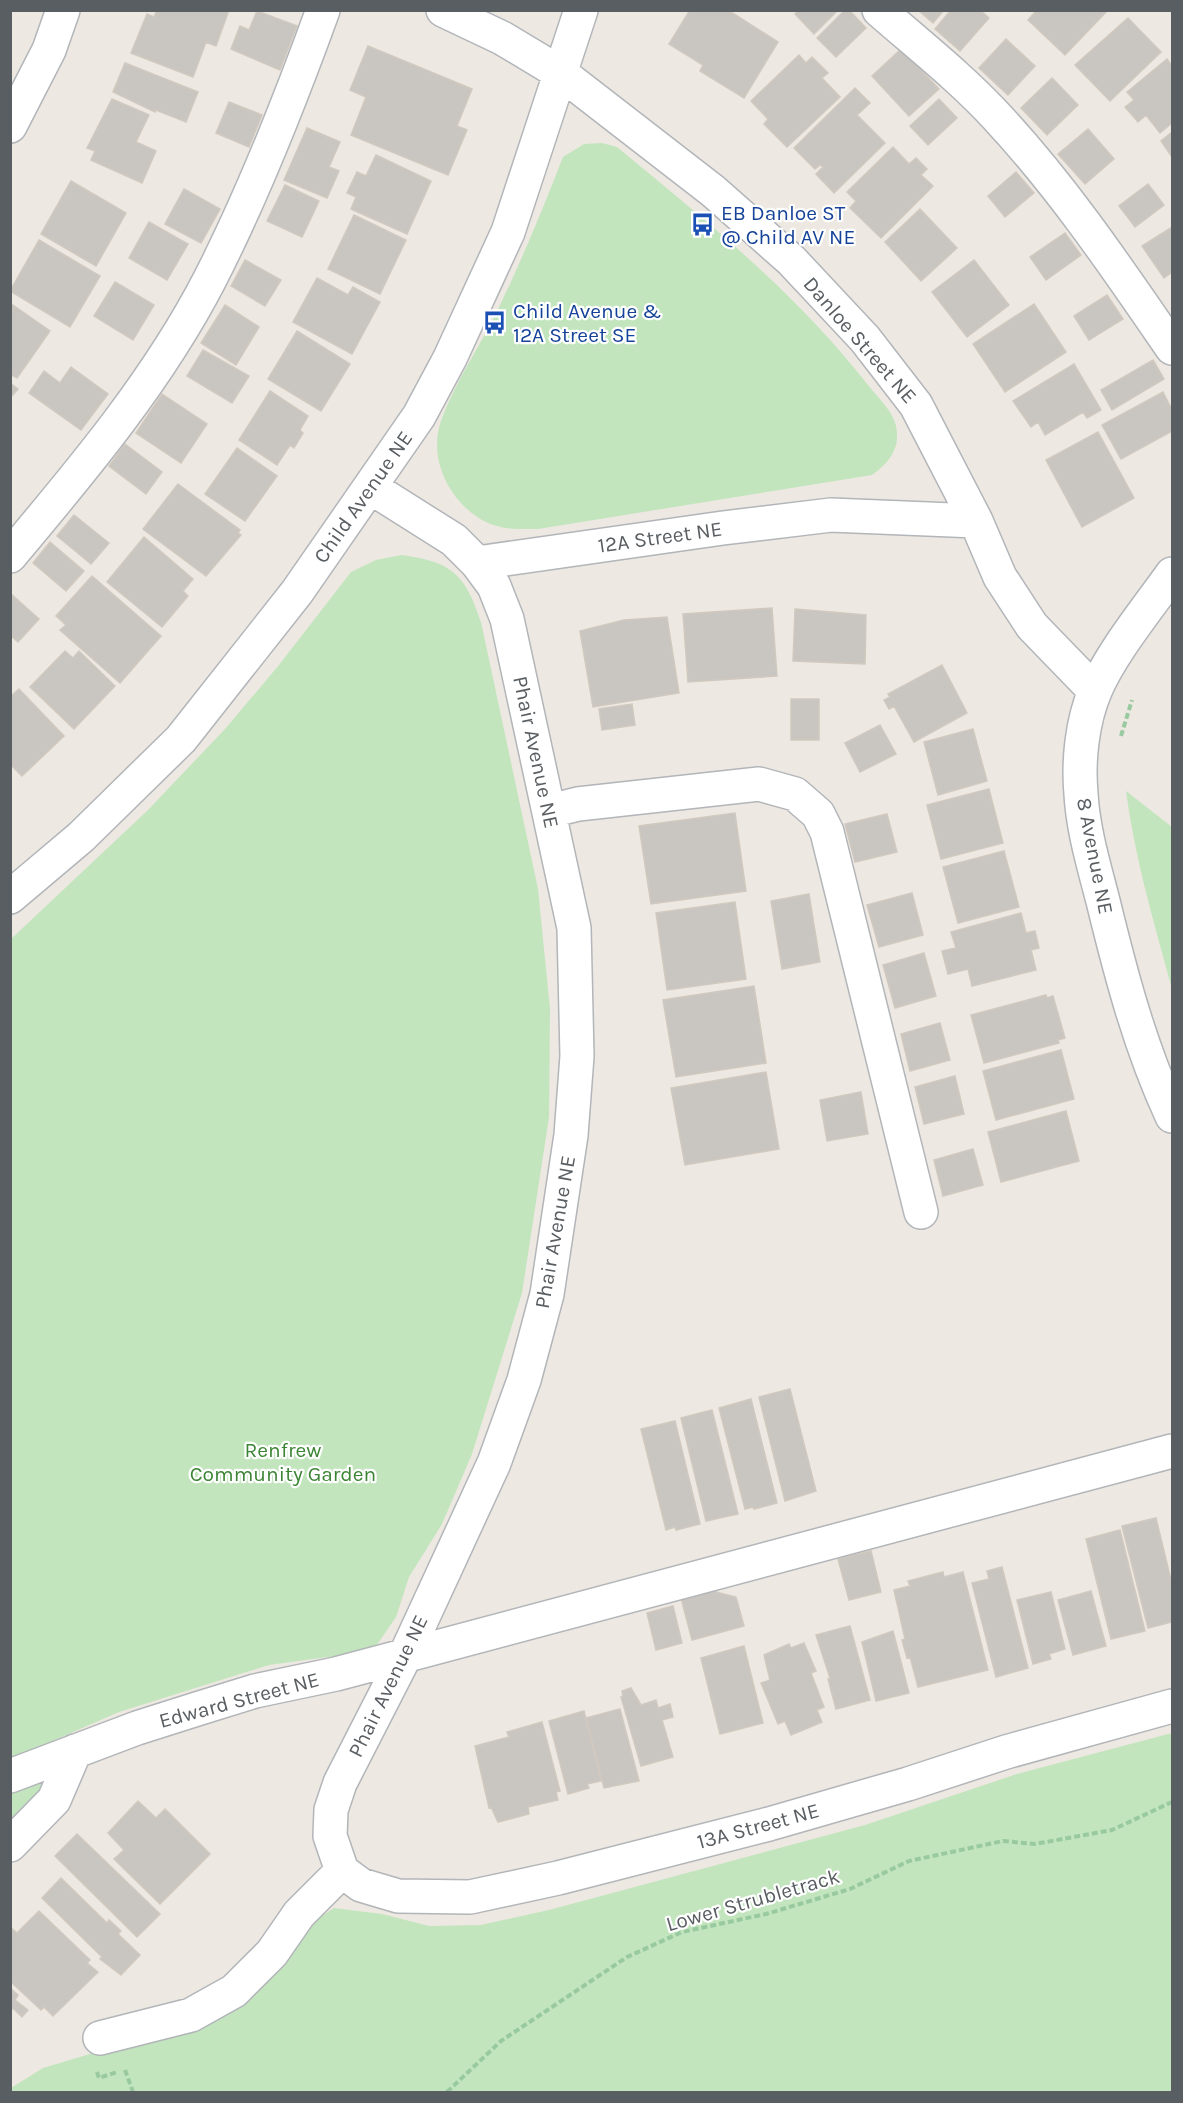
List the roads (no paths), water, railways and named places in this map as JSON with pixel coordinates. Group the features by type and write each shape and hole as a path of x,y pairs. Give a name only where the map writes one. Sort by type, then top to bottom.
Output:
{"street":[{"path":"10,126 49,50 63,10"},
{"path":"10,556 83,469 155,371 209,280 265,158 323,10"},
{"name":"Danloe Street NE","path":"443,10 502,38 562,74 713,191 791,260 865,339 916,405 976,521 1000,577 1032,626 1095,691"},
{"name":"Child Avenue NE","path":"10,897 81,837 181,739 297,592 419,416 450,358 508,232 562,74 581,10"},
{"path":"879,10 996,116 1081,216 1173,348"},
{"path":"370,486 454,540 477,563"},
{"name":"12A Street NE","path":"477,563 831,515 976,521"},
{"name":"Phair Avenue NE","path":"342,1871 330,1836 331,1810 340,1783 405,1656 494,1463 524,1380 547,1294 571,1136 578,1056 574,928 507,619 494,586 477,563"},
{"name":"8 Avenue NE","path":"1173,574 1134,627 1095,691 1082,740 1081,794 1094,864 1126,1000 1159,1087 1173,1116"},
{"path":"550,811 578,804 759,784 795,794 818,814 827,832 921,1212"},
{"name":"Edward Street NE","path":"10,1776 137,1728 255,1691 405,1656 1173,1451"},
{"name":"13A Street NE","path":"342,1871 361,1885 398,1896 470,1897 558,1878 769,1824 908,1784 1006,1752 1173,1706"},
{"path":"10,1845 54,1800 75,1751"},
{"path":"100,2038 191,2015 234,1990 272,1953 299,1914 342,1871"}],"place":[{"name":"EB Danloe ST @ Child AV NE","path":"703,225"},
{"name":"Child Avenue & 12A Street SE","path":"495,323"}],"park label":[{"name":"Renfrew Community Garden","path":"283,1462"}]}
